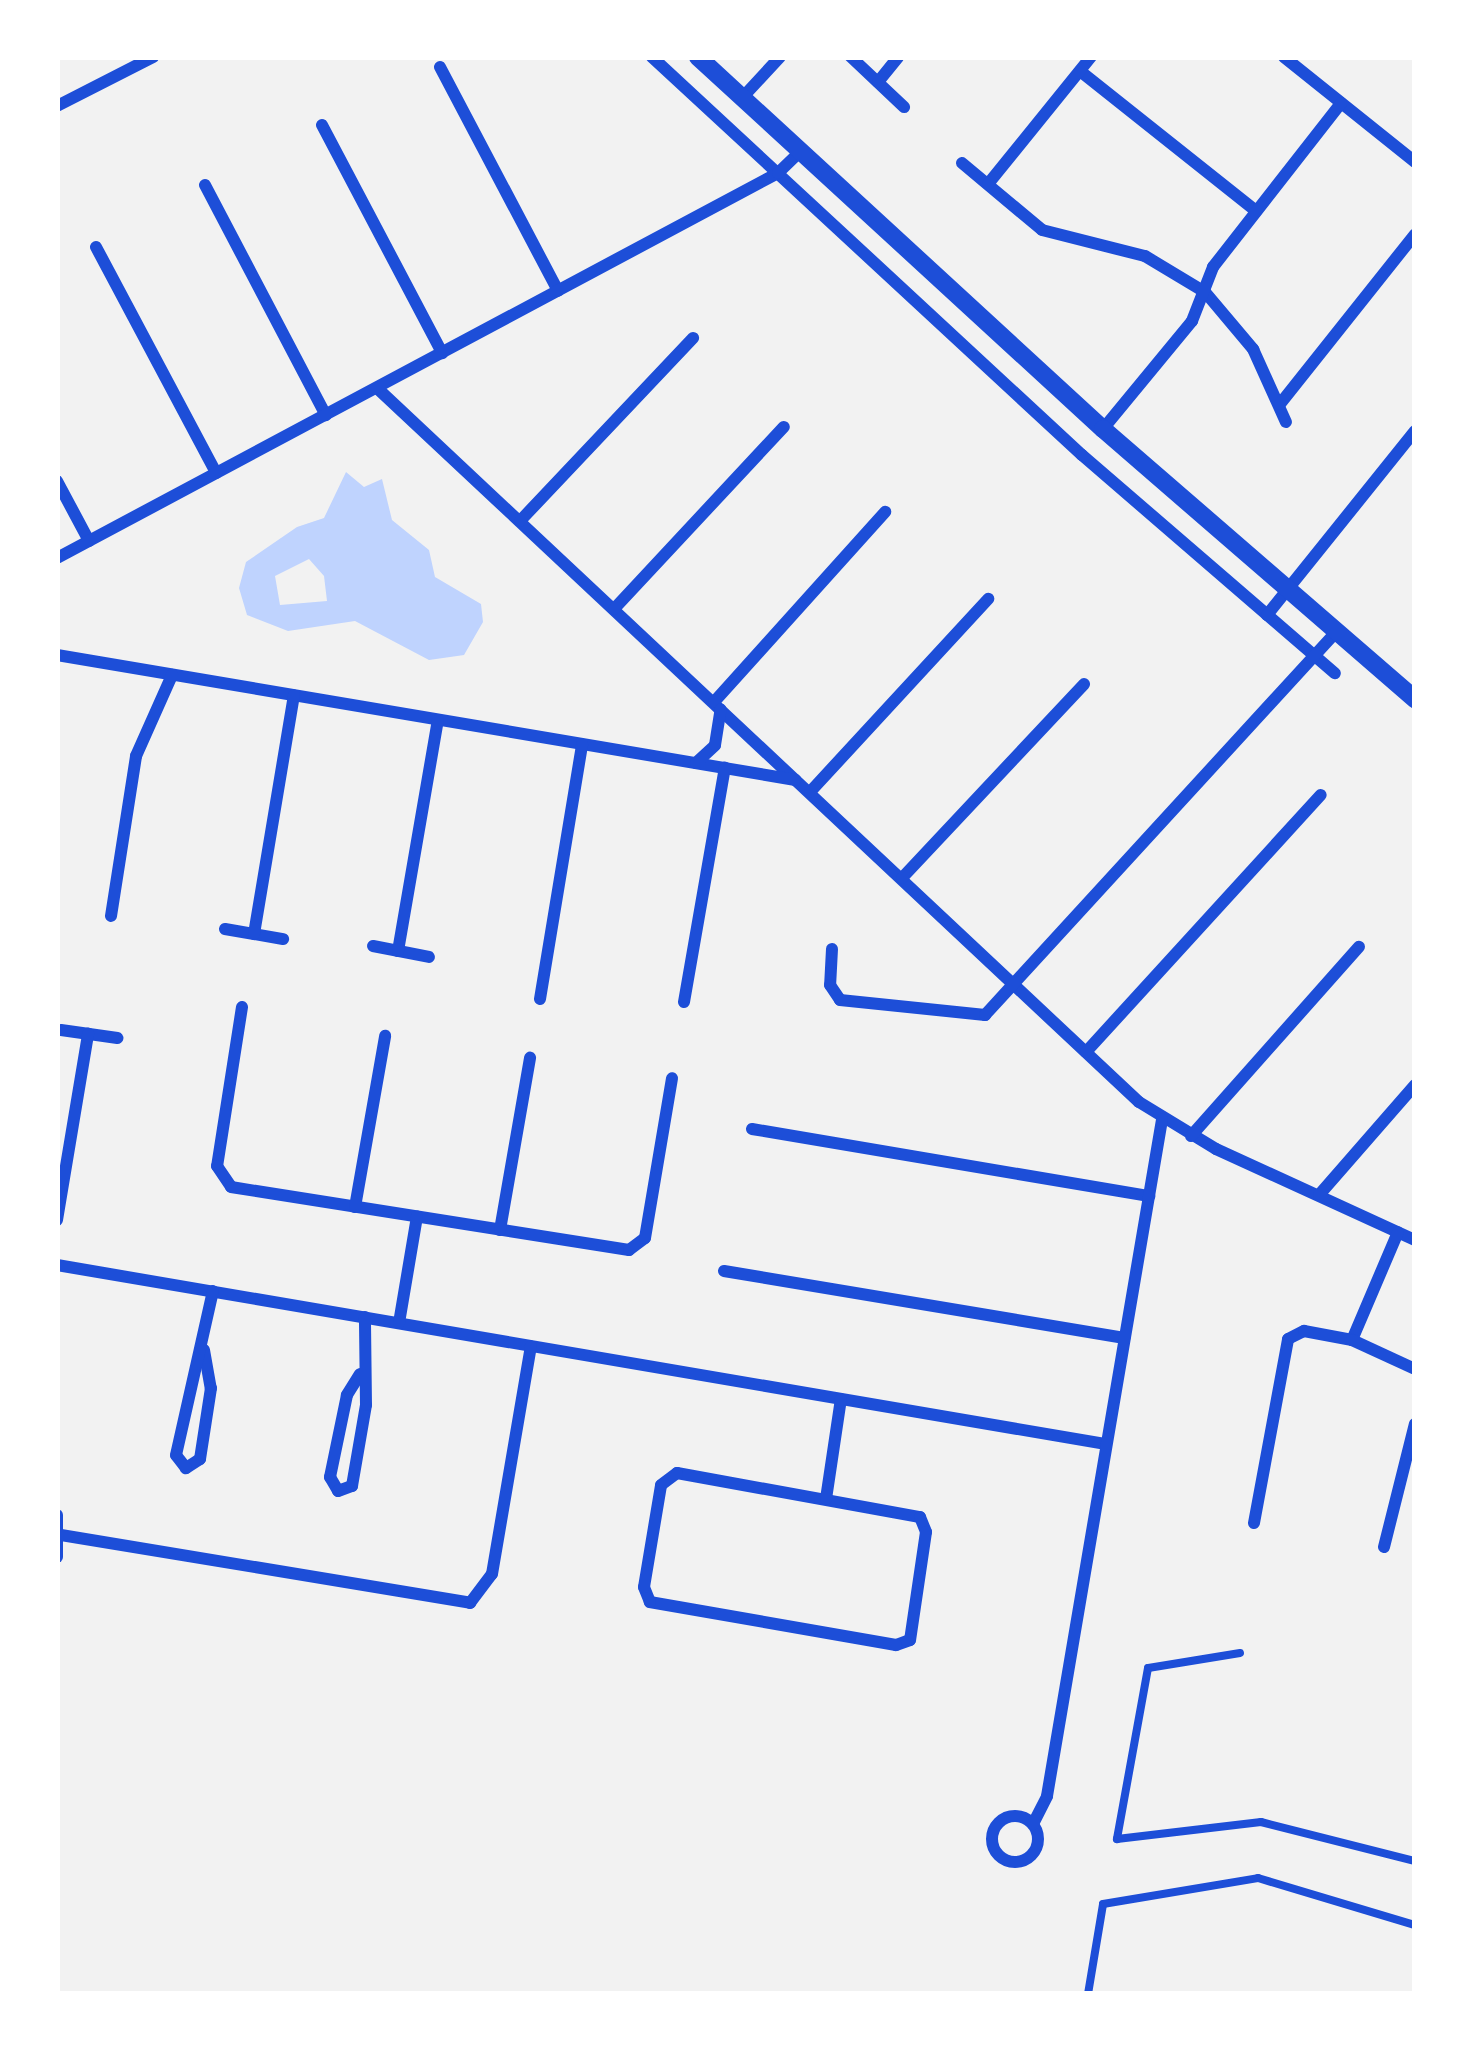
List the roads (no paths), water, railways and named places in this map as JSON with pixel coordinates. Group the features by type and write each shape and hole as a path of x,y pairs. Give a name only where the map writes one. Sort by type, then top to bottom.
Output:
{"street":[{"path":"57,106 153,57"},
{"path":"652,57 1334,673"},
{"path":"698,57 1103,429 1415,699"},
{"path":"742,98 780,57"},
{"path":"851,57 904,107"},
{"path":"878,82 898,57"},
{"path":"988,184 1091,57"},
{"path":"1284,57 1415,162"},
{"path":"440,67 558,291"},
{"path":"1080,70 1256,211"},
{"path":"1103,429 1192,321 1213,267 1341,103"},
{"path":"322,124 442,353"},
{"path":"57,558 778,173 801,151"},
{"path":"962,163 1042,230 1145,256 1205,292 1253,349 1286,422"},
{"path":"205,185 326,415"},
{"path":"1280,404 1415,234"},
{"path":"96,247 216,473"},
{"path":"520,521 693,338"},
{"path":"377,388 1162,1120 1415,1240"},
{"path":"614,609 784,427"},
{"path":"1267,615 1415,431"},
{"path":"57,481 89,541"},
{"path":"695,763 716,746 717,706 884,512"},
{"path":"810,792 988,599"},
{"path":"832,949 832,991 846,1002 976,1018 1337,632"},
{"path":"57,655 798,781"},
{"path":"111,916 136,756 172,675"},
{"path":"902,878 1084,684"},
{"path":"254,934 294,695"},
{"path":"398,951 438,720"},
{"path":"540,1000 582,744"},
{"path":"684,1002 725,768"},
{"path":"1086,1052 1321,795"},
{"path":"225,929 283,939"},
{"path":"374,946 429,957"},
{"path":"1191,1136 1359,947"},
{"path":"242,1007 221,1179 355,1207 623,1250 641,1244 673,1078"},
{"path":"61,1030 116,1038"},
{"path":"57,1220 88,1034"},
{"path":"355,1207 385,1036"},
{"path":"500,1230 530,1058"},
{"path":"1319,1195 1415,1084"},
{"path":"1033,1825 1047,1796 1162,1120"},
{"path":"752,1129 1149,1196"},
{"path":"399,1324 417,1217"},
{"path":"1352,1340 1399,1232"},
{"path":"57,1265 1106,1444"},
{"path":"724,1270 1124,1338"},
{"path":"204,1350 212,1388 200,1459 185,1468 176,1454 204,1350 213,1291"},
{"path":"360,1374 347,1395 330,1477 338,1491 353,1481 366,1405 360,1374 365,1318"},
{"path":"1254,1523 1288,1339 1304,1331 1352,1340 1415,1369"},
{"path":"61,1535 470,1603 492,1574 531,1346"},
{"path":"826,1499 842,1399"},
{"path":"1384,1547 1415,1424"},
{"path":"671,1473 826,1499 925,1521 911,1635 902,1645 646,1598 661,1485 671,1473"},
{"path":"57,1515 61,1535 57,1557"}],"lane":[{"path":"1240,1653 1148,1668 1117,1839 1261,1822 1415,1861"},
{"path":"1088,1994 1102,1904 1258,1878 1415,1925"}],"water":[{"path":"346,472 364,487 382,479 392,520 429,550 435,577 481,604 483,622 464,655 429,660 355,621 288,631 247,615 239,588 246,562 297,527 324,518","holes":["309,559 324,576 327,601 280,605 275,576"]}]}
